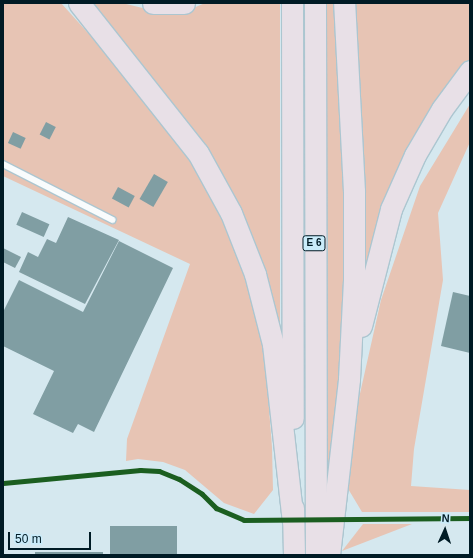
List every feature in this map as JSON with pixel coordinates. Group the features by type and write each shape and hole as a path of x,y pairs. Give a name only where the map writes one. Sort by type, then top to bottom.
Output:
{"highway":[{"path":"79,3 198,153 231,213 255,274 273,344 293,521"},
{"path":"153,3 184,3"},
{"name":"E 6","path":"292,3 294,555"},
{"name":"E 6","path":"315,3 316,555"},
{"path":"329,555 349,379 354,191 344,3"},
{"path":"349,379 371,280 391,209 415,155 442,109 470,71"}],"lane":[{"path":"3,164 113,220"}],"shaded area":[{"path":"3,3 61,3 143,94 192,162 233,240 250,287 265,358 272,447 273,490 254,514 224,503 185,470 163,462 138,459 126,461 127,439 190,264 3,176"},
{"path":"87,3 122,3 155,11 191,9 205,3 280,3 280,341 253,243"},
{"path":"326,3 338,3 347,165 342,368 327,505"},
{"path":"351,3 470,3 470,60 446,92 356,308"},
{"path":"470,104 470,142 438,213 443,280 414,449 411,486 470,490 470,512 362,512 347,487 359,398 381,300 420,186"},
{"path":"363,524 412,524 342,551"}],"building":[{"path":"46,122 56,127 49,139 40,134"},
{"path":"13,132 26,138 21,149 8,143"},
{"path":"154,174 168,182 153,207 140,199"},
{"path":"118,187 135,196 129,207 112,198"},
{"path":"22,212 49,224 44,237 16,225"},
{"path":"68,217 119,240 85,304 19,272 28,252 38,257 47,239 56,243"},
{"path":"119,241 173,268 94,432 78,424 73,433 33,414 54,371 3,346 3,312 19,280 83,312"},
{"path":"3,248 21,257 15,268 3,262"},
{"path":"453,292 470,296 470,353 441,346"},
{"path":"110,526 177,526 177,555 110,555"},
{"path":"35,552 103,552 103,555 35,555"}],"cycle path":[{"path":"3,483 140,470 159,471 179,479 202,494 216,508 244,520 470,518"}]}
